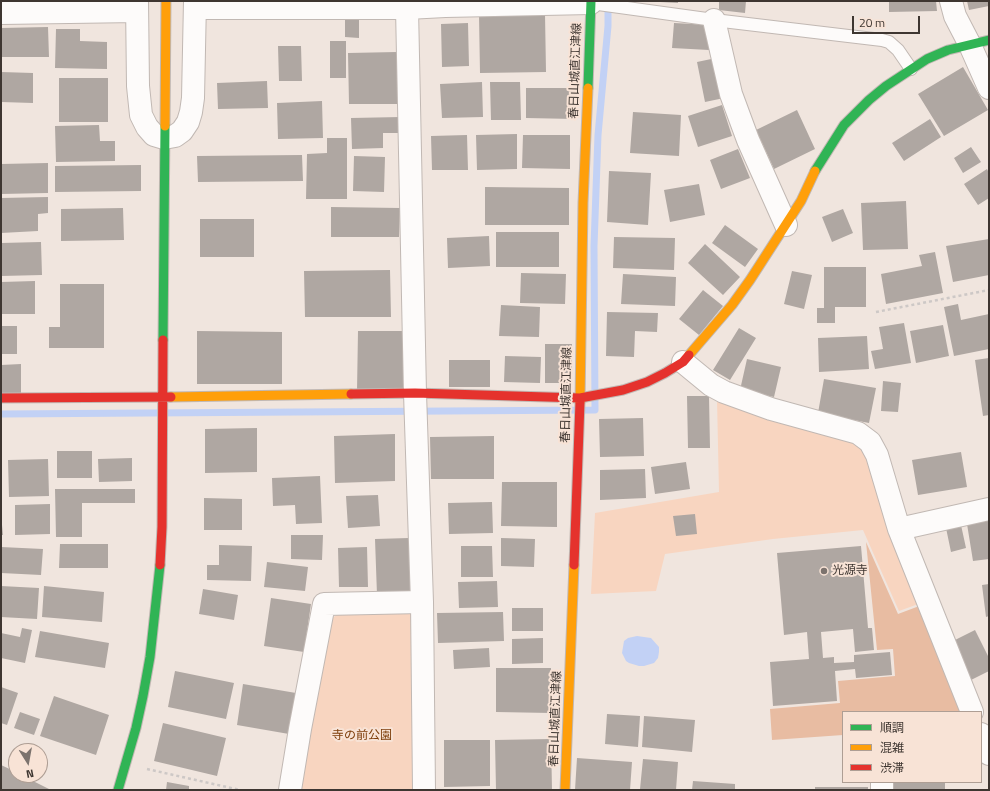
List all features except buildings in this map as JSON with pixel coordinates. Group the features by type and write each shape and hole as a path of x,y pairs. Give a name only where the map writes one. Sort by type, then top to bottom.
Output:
{"street":[{"path":"118,790 136,728 143,696 150,657 160,572 162,520 166,1"},
{"path":"951,1 955,16 980,43 989,88"},
{"path":"1,13 137,6 138,86 141,115 147,127 154,135 164,138 175,136 182,131 188,122 191,112 193,98 195,4 407,8 444,4 591,2"},
{"name":"春日山城直江津線","path":"565,790 580,398 583,203 591,2"},
{"path":"407,8 415,393 422,602 424,790"},
{"path":"714,20 731,94 748,140 786,225"},
{"path":"1,398 415,393 580,398 623,390 647,382 683,362 732,305 786,225 816,169 844,125 869,100 886,86 927,59 948,50 980,43"},
{"path":"683,362 711,385 724,392 771,409 858,434 870,442 877,455 899,529 972,711"},
{"path":"899,529 989,509"},
{"path":"290,790 324,604 422,602"},
{"path":"982,736 989,754"}],"lane":[{"path":"591,2 714,20 882,40 889,42 898,50 911,69"}],"path":[{"path":"876,312 989,290"},
{"path":"126,764 240,790"}],"green space":[{"path":"717,399 848,441 862,449 870,461 921,603 899,611 863,530 773,539 665,554 656,591 591,594 595,513 719,492"},
{"name":"寺の前公園","path":"342,611 413,613 415,790 300,790 327,622"}],"shaded area":[{"path":"866,542 898,614 922,605 966,711 842,711 842,735 772,740 770,709 840,703 838,681 895,676 893,649 877,650"}],"water":[{"path":"637,636 651,638 659,647 658,658 654,663 639,666 626,661 622,653 624,641 628,638"}],"waterway":[{"path":"1,414 595,410 594,246 598,135 608,26 608,3"}],"traffic: fast":[{"path":"588,88 591,1"},
{"path":"815,171 844,125 869,100 886,86 927,59 948,50 989,40"},
{"path":"163,340 165,126"},
{"path":"118,790 136,728 143,696 150,657 160,565"}],"traffic: slow":[{"path":"165,126 166,1"},
{"path":"580,402 583,203 588,88"},
{"path":"689,355 732,305 750,280 801,201 815,171"},
{"path":"171,397 351,394"},
{"path":"565,790 574,565"}],"traffic: jam":[{"path":"160,565 162,527 163,340"},
{"path":"351,394 415,393 580,398 623,390 647,382 683,362 689,355"},
{"path":"1,398 171,397"},
{"path":"574,565 580,402"}],"place":[{"name":"光源寺","path":"824,571"}]}
